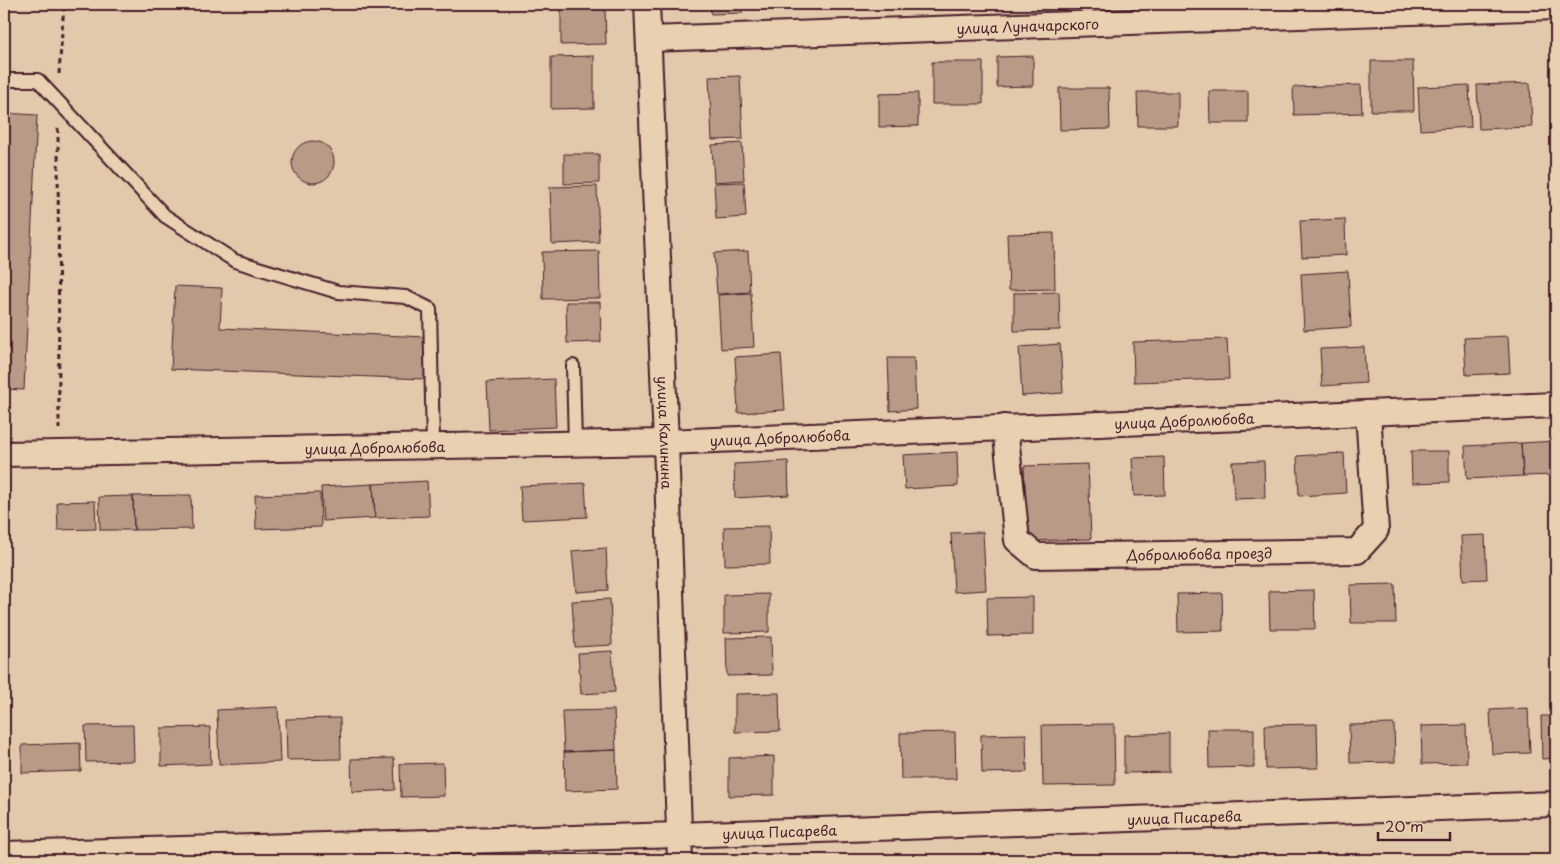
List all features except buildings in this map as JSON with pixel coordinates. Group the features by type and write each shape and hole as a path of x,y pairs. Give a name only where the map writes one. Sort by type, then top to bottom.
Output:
{"street":[{"name":"улица Калинина","path":"647,4 666,442 680,860"},
{"name":"улица Луначарского","path":"649,39 1556,7"},
{"name":"улица Добролюбова","path":"4,454 666,442 1556,405"},
{"name":"Добролюбова проезд","path":"1005,427 1017,540 1036,556 1357,551 1376,530 1368,413"},
{"name":"улица Писарева","path":"4,854 270,853 679,835 1556,804"}],"lane":[{"path":"4,80 38,80 165,216 235,261 338,292 406,297 430,309 433,445"},
{"path":"573,366 575,443"}],"path":[{"path":"60,452 58,101 64,4"}]}
